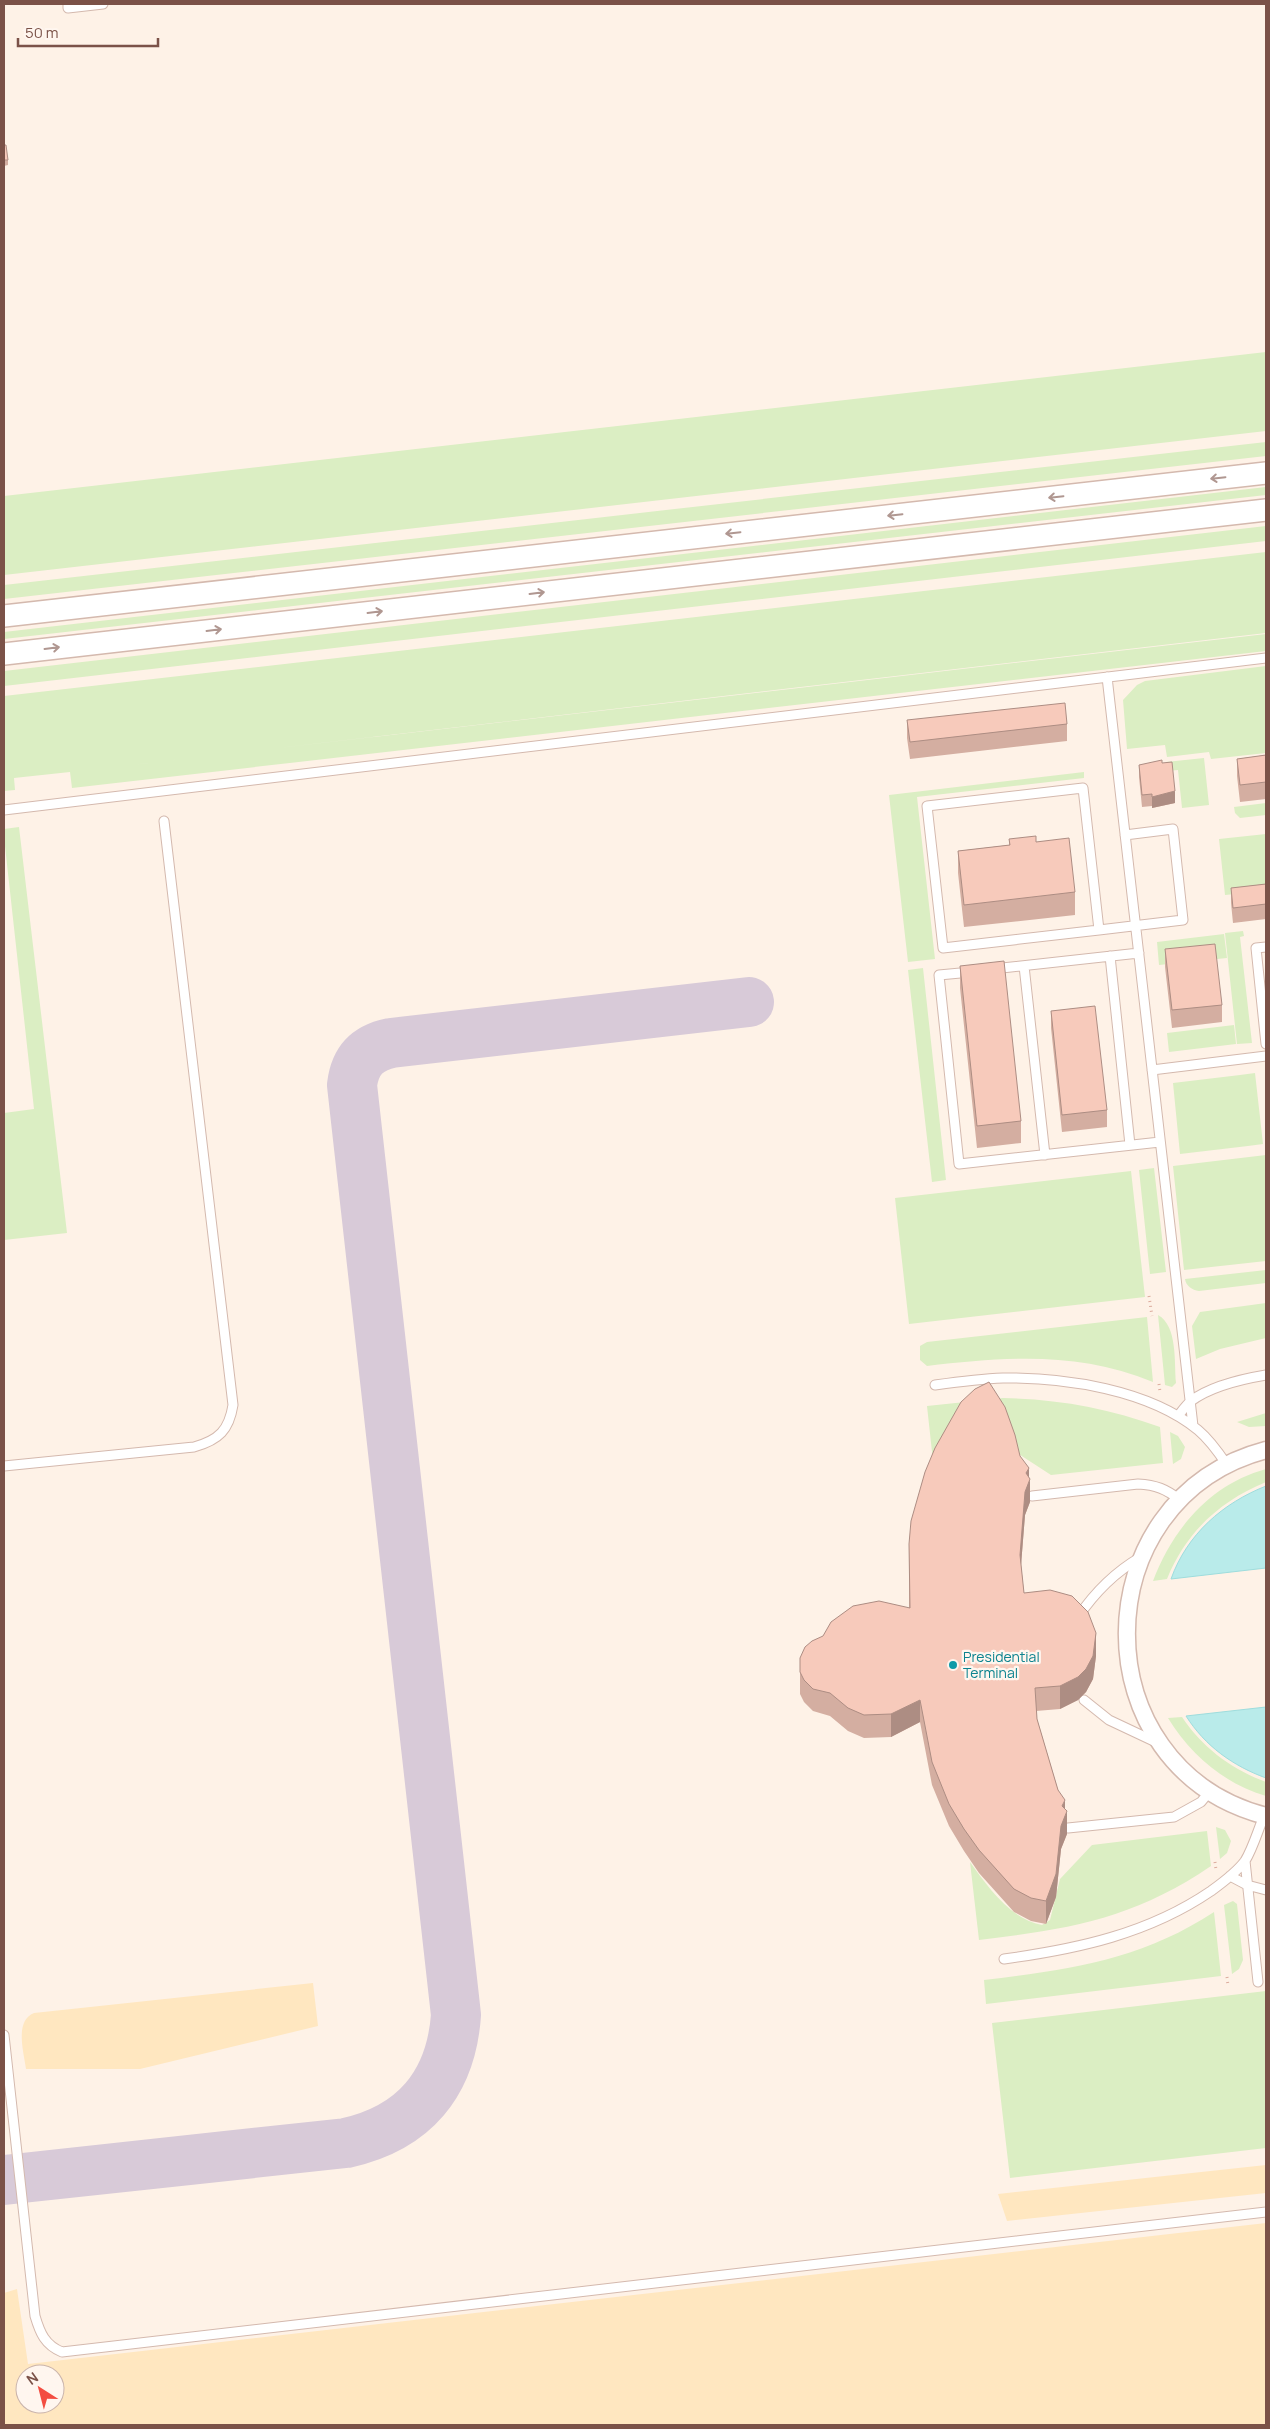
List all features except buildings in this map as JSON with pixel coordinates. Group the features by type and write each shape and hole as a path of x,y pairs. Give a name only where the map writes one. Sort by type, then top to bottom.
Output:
{"street":[{"path":"4,616 1266,473"},
{"path":"4,654 1266,510"},
{"path":"1265,1816 1239,1807 1210,1791 1189,1775 1162,1746 1147,1720 1135,1693 1127,1654 1126,1634 1130,1595 1142,1557 1162,1522 1180,1500 1204,1480 1227,1465 1266,1450"}],"lane":[{"path":"68,4 68,8 103,4"},
{"path":"4,810 1266,658"},
{"path":"1107,677 1193,1426"},
{"path":"1099,930 1083,788 927,806 943,948 1136,926 1183,920 1173,829 1125,834"},
{"path":"4,1466 194,1447 210,1443 224,1431 230,1420 233,1405 164,821"},
{"path":"1266,947 1256,948 1264,1000 1266,1044"},
{"path":"1139,952 939,975 959,1164 1160,1142"},
{"path":"1110,956 1130,1146"},
{"path":"1024,966 1045,1155"},
{"path":"1152,1070 1266,1056"},
{"path":"1178,1416 1190,1402 1234,1382 1266,1375"},
{"path":"935,1385 1002,1378 1038,1379 1076,1384 1122,1394 1148,1402 1178,1416 1193,1426 1212,1444 1227,1465"},
{"path":"1032,1496 1138,1484 1155,1485 1168,1490 1180,1500"},
{"path":"1078,1617 1100,1589 1125,1566 1142,1557"},
{"path":"1084,1700 1110,1720 1162,1746"},
{"path":"1068,1828 1174,1817 1201,1802 1210,1791"},
{"path":"1004,1959 1089,1945 1139,1929 1190,1904 1230,1876 1245,1861 1265,1816"},
{"path":"1245,1861 1258,1982"},
{"path":"1230,1876 1247,1885 1266,1890"},
{"path":"4,2035 35,2316 45,2340 52,2348 62,2352 1266,2212"}],"path":[{"path":"1149,1296 1152,1316"},
{"path":"1227,1977 1228,1986"}],"green space":[{"path":"1266,352 1266,431 4,575 4,496"},
{"path":"1266,442 1266,456 4,599 4,585"},
{"path":"1266,487 1266,495 4,639 4,632"},
{"path":"1266,526 1266,541 4,686 4,671"},
{"path":"1266,552 1266,633 105,768 1266,634 1266,651 72,788 70,772 14,778 15,790 4,791 4,696"},
{"path":"1266,666 1266,753 1211,759 1209,752 1167,757 1165,745 1127,749 1123,700 1137,685 1145,681"},
{"path":"1204,758 1209,805 1182,808 1178,770 1167,771 1166,762"},
{"path":"1084,772 1084,778 917,797 935,959 908,962 889,795"},
{"path":"1266,803 1266,815 1240,818 1235,813 1234,807"},
{"path":"19,827 67,1233 4,1240 4,1113 34,1109 4,837 4,829"},
{"path":"1266,834 1266,891 1225,895 1219,839"},
{"path":"1243,931 1244,936 1240,937 1252,1043 1237,1044 1225,933"},
{"path":"1224,934 1227,958 1159,965 1157,942"},
{"path":"923,968 946,1180 932,1182 908,970"},
{"path":"1234,1025 1236,1044 1169,1052 1167,1033"},
{"path":"1255,1073 1263,1144 1248,1146 1240,1075"},
{"path":"1240,1075 1248,1146 1180,1154 1173,1083"},
{"path":"1266,1155 1266,1261 1184,1270 1173,1166"},
{"path":"1154,1168 1166,1272 1150,1274 1139,1170"},
{"path":"1131,1171 1145,1297 909,1324 895,1198"},
{"path":"1266,1270 1266,1283 1199,1291 1190,1287 1185,1279"},
{"path":"1266,1303 1266,1338 1220,1349 1196,1359 1192,1326 1200,1312"},
{"path":"1158,1315 1169,1327 1174,1346 1176,1383 1172,1387 1165,1385"},
{"path":"1147,1317 1153,1382 1097,1365 1069,1361 1013,1359 927,1366 920,1360 920,1346 927,1342"},
{"path":"1003,1398 1043,1400 1083,1406 1141,1420 1160,1427 1163,1463 1051,1475 1014,1451 934,1470 927,1406"},
{"path":"1266,1413 1266,1426 1249,1427 1237,1422"},
{"path":"1170,1432 1178,1436 1185,1447 1181,1459 1173,1464"},
{"path":"1266,1469 1266,1482 1234,1499 1206,1520 1184,1547 1167,1579 1153,1581 1171,1543 1196,1511 1228,1485"},
{"path":"1182,1717 1199,1738 1219,1756 1241,1771 1266,1782 1266,1796 1236,1784 1198,1756 1168,1718"},
{"path":"1216,1827 1225,1830 1231,1841 1227,1853 1220,1859"},
{"path":"1207,1831 1211,1866 1155,1898 1127,1910 1072,1926 979,1940 970,1862 984,1882 1010,1909 1030,1922 1042,1925 1050,1920 1060,1879 1092,1845"},
{"path":"1233,1901 1237,1904 1243,1960 1239,1969 1232,1974 1224,1905"},
{"path":"1214,1912 1221,1976 986,2004 984,1980 1074,1967 1131,1952 1187,1928"},
{"path":"1266,1991 1266,2148 1010,2178 992,2023"}],"sand":[{"path":"313,1983 318,2026 140,2069 26,2069 22,2046 22,2030 28,2017 34,2013"},
{"path":"1266,2165 1266,2193 1007,2221 998,2194"},
{"path":"1266,2223 1266,2425 4,2425 4,2293 17,2289 28,2364"}],"water":[{"path":"1266,1486 1266,1568 1171,1579 1187,1548 1208,1522 1235,1501"},
{"path":"1266,1707 1266,1778 1242,1767 1221,1754 1202,1737 1186,1716"}],"taxiway":[{"path":"4,2180 346,2143 370,2136 391,2126 409,2114 425,2099 437,2082 453,2040 456,2015 352,1085 356,1069 359,1062 369,1052 391,1043 749,1002"}],"place":[{"name":"Presidential Terminal","path":"953,1665"}]}
